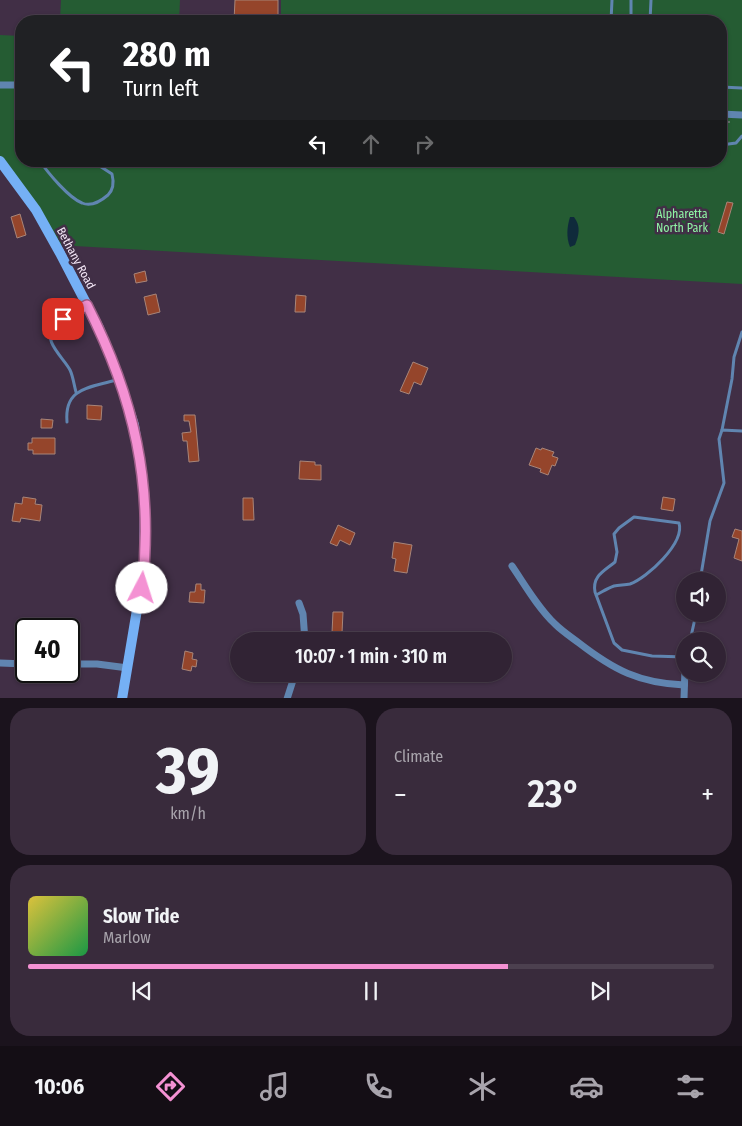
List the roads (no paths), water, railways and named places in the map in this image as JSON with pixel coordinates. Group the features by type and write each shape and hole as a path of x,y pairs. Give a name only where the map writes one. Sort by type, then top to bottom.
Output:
{"street":[{"path":"0,85 15,85"},
{"path":"727,114 742,115"},
{"name":"Bethany Road","path":"0,160 50,232 87,305 120,379 134,425 144,493 145,529 142,588 122,698"},
{"path":"512,566 541,608 555,624 603,661 643,679 684,685"},
{"path":"299,603 303,614 304,632"},
{"path":"0,663 15,664"},
{"path":"80,664 128,668"},
{"path":"287,698 292,682"},
{"path":"684,682 684,698"}],"lane":[{"path":"611,15 612,0"},
{"path":"631,0 631,15"},
{"path":"650,15 651,0"},
{"path":"727,87 742,88"},
{"path":"727,145 736,144 742,136"},
{"path":"45,167 70,195 82,203 90,204 102,200 112,191 114,182 112,174 101,167"},
{"path":"76,392 70,371 54,347 50,332 54,325 87,305"},
{"path":"702,572 710,521 724,483 719,439 732,379 734,357 742,332"},
{"path":"66,422 67,408 76,392 120,379"},
{"path":"722,430 742,431"},
{"path":"596,595 613,586 629,584 635,581 661,561 677,540 681,528 679,523 634,517 614,534 617,552 615,562 598,576 594,584 596,595 614,643 622,650 652,656 676,657"}],"water":[{"path":"570,217 574,217 576,220 579,231 575,245 570,247 567,232"}],"park label":[{"name":"Alpharetta North Park","path":"682,221"}]}
